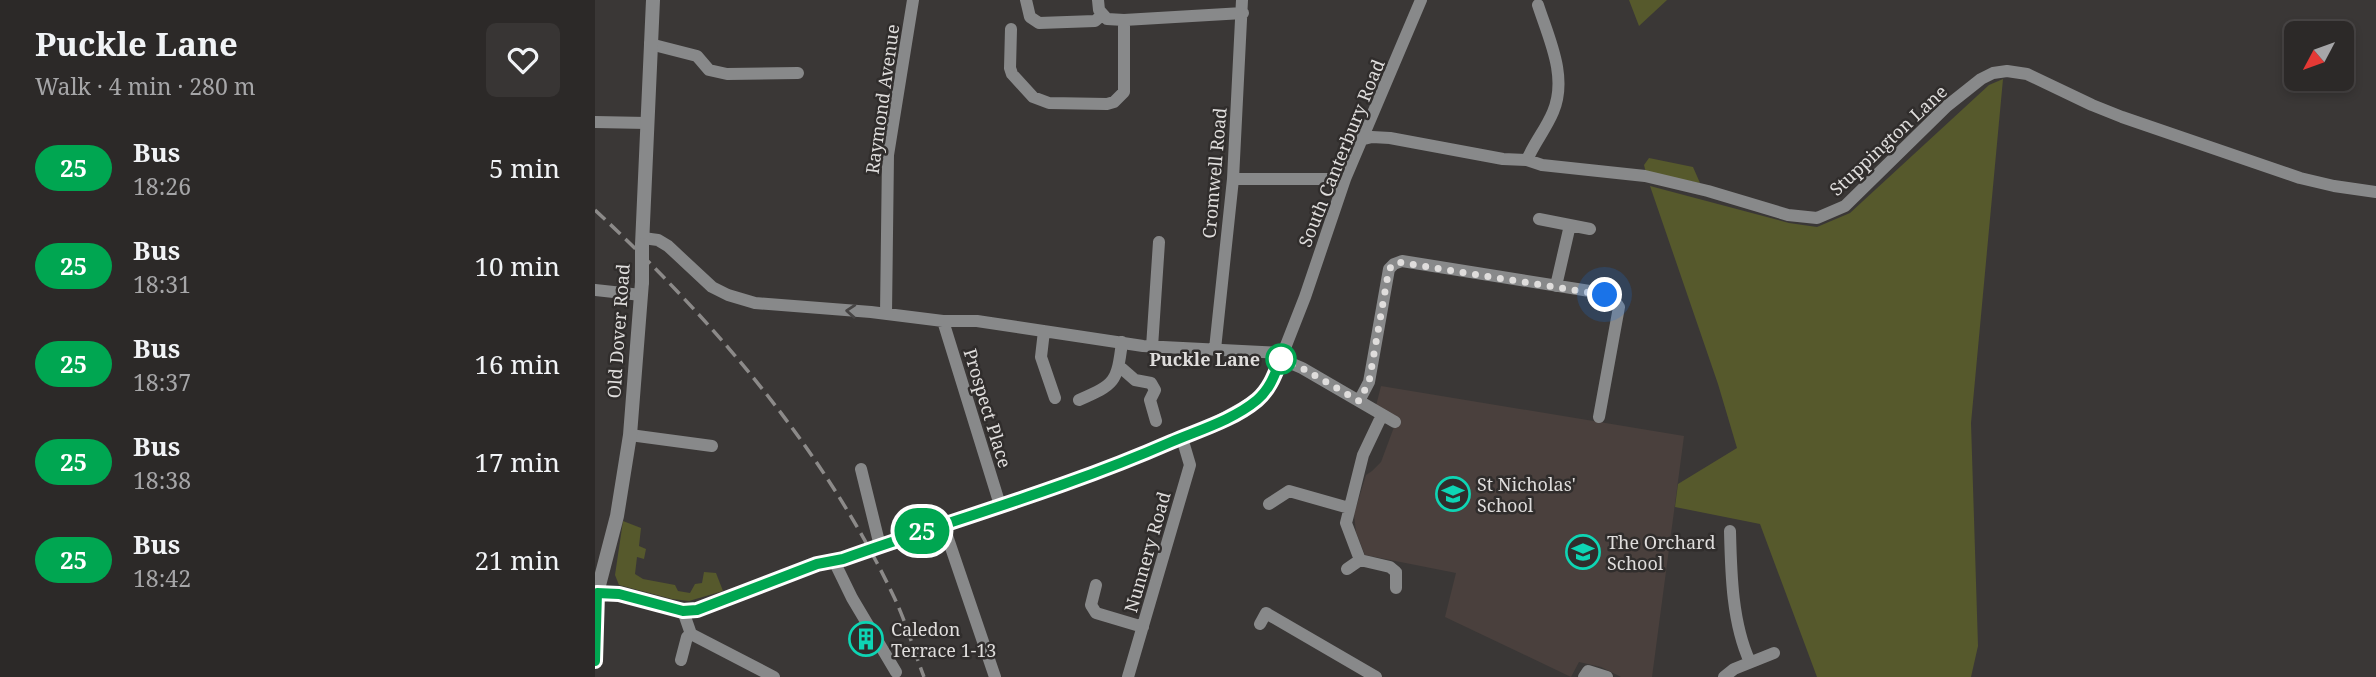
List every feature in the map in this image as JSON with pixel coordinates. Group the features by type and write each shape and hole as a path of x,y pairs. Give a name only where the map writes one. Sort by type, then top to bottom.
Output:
{"street":[{"name":"Old Dover Road","path":"595,661 596,594 617,516 630,435 641,288 653,0"},
{"name":"Raymond Avenue","path":"886,314 888,155 915,16 913,0"},
{"path":"1026,0 1030,17 1039,23 1095,20 1102,15"},
{"path":"1098,0 1102,15 1107,19 1124,20 1243,7"},
{"name":"South Canterbury Road","path":"683,611 697,610 817,564 838,560 1084,478 1182,438 1258,399 1272,381 1345,179 1421,0"},
{"name":"Cromwell Road","path":"1215,349 1233,179 1243,7"},
{"path":"1527,160 1554,109 1558,95 1558,69 1544,12"},
{"path":"1011,29 1010,63 1013,74 1033,97 1040,102 1107,104 1114,102 1123,92 1124,20"},
{"path":"650,44 697,56 709,70 727,74 799,73"},
{"path":"1011,44 1025,45"},
{"name":"Stuppington Lane","path":"1364,139 1390,138 1480,155 1527,160 1542,165 1653,178 1788,215 1817,218 1845,206 1947,106 1981,79 1993,73 2007,71 2027,74 2092,106 2300,178 2376,192"},
{"path":"595,122 647,123"},
{"path":"1233,179 1345,179"},
{"path":"1539,219 1590,229"},
{"path":"1556,286 1570,225"},
{"path":"642,241 658,240 712,287 755,303 943,321 977,321 1152,347 1215,349 1282,356 1395,422"},
{"path":"1152,347 1159,242"},
{"path":"1359,401 1369,382 1388,276 1394,264 1402,261 1605,295 1617,302 1619,307 1598,416"},
{"path":"595,290 641,288"},
{"name":"Prospect Place","path":"943,321 1000,505"},
{"path":"1044,331 1041,357 1055,398"},
{"path":"1079,400 1108,387 1117,374 1122,342"},
{"path":"1119,366 1135,380 1151,383 1155,390 1150,400 1156,421"},
{"path":"1360,560 1346,523 1363,455 1383,415"},
{"path":"630,435 712,446"},
{"name":"Nunnery Road","path":"1128,677 1190,465 1182,438"},
{"path":"859,474 880,546"},
{"path":"1269,504 1289,491 1349,508"},
{"path":"943,524 995,677"},
{"path":"1730,531 1724,566 1736,622 1750,662"},
{"path":"838,560 852,598 896,672"},
{"path":"1347,569 1360,560 1390,567 1396,572 1396,588"},
{"path":"1090,590 1091,606 1096,612 1143,627"},
{"path":"596,594 619,594 683,611 691,634 774,677"},
{"path":"1260,624 1266,613 1376,677"},
{"path":"681,660 687,637 691,634"},
{"path":"1724,677 1734,669 1774,653"},
{"path":"1348,677 1355,664"},
{"path":"1586,674 1607,677"}],"shaded area":[{"path":"1381,386 1684,436 1652,677 1621,677 1601,667 1579,662 1571,677 1445,617 1456,573 1365,555 1356,532 1354,514 1366,475 1381,462 1397,419 1376,406"}],"green space":[{"path":"1629,0 1667,0 1639,26"},
{"path":"2003,79 1971,423 1978,646 1971,677 1817,677 1760,524 1675,507 1678,484 1737,448 1718,384 1650,186 1789,223 1817,227 1850,213 1989,85"},
{"path":"1649,158 1693,167 1700,183 1646,173 1644,165"},
{"path":"623,521 641,528 639,546 646,549 644,559 637,557 635,574 643,579 675,585 678,591 690,593 695,584 702,583 704,572 716,573 723,591 689,601 619,585 615,575"}],"railway":[{"path":"595,210 682,296 763,390 800,439 866,542 898,607 924,677"}],"bus line":[{"name":"25","path":"595,661 597,593 619,594 683,611 719,603 817,564 843,559 1084,478 1215,423 1258,399 1272,381 1281,359"}],"place":[{"name":"Puckle Lane","path":"1281,359"},
{"name":"St Nicholas' School","path":"1453,494"},
{"name":"The Orchard School","path":"1583,552"},
{"name":"Caledon Terrace 1-13","path":"866,639"}],"route":[{"path":"1281,359 1359,401 1369,382 1389,269 1402,261 1605,295"}]}
